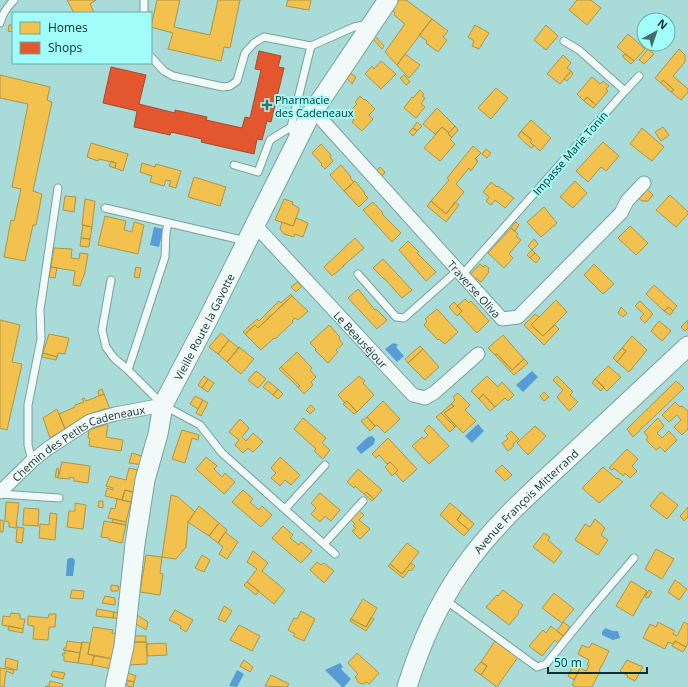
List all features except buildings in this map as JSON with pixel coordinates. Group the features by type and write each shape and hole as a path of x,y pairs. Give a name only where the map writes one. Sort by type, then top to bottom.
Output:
{"street":[{"name":"Vieille Route la Gavotte","path":"115,687 124,646 135,544 145,480 158,434 163,405 208,319 250,233 294,134 313,110 388,0"},
{"name":"Traverse Oliva","path":"313,110 502,319 518,317 621,213 627,201 644,184"},
{"name":"Le Beauséjour","path":"250,233 413,395 425,398 434,393 478,354"},
{"name":"Avenue François Mitterrand","path":"407,687 425,635 444,599 462,570 478,549 513,509 688,346"},
{"name":"Chemin des Petits Cadeneaux","path":"0,493 32,461 47,449 90,421 115,414 163,405"}],"lane":[{"path":"0,23 4,14 14,0"},
{"path":"144,0 144,12"},
{"path":"152,58 164,70 173,76 223,87 230,86 237,81 245,53 254,43 264,37 311,46 354,27 371,23"},
{"path":"564,41 579,50 625,91"},
{"path":"234,165 258,172 270,140 294,134 311,46"},
{"name":"Impasse Marie Tonin","path":"358,274 396,317 404,318 460,272 639,76"},
{"path":"32,461 28,445 28,405 41,339 40,310 58,188"},
{"path":"105,208 168,223 250,233"},
{"path":"128,370 166,257 166,233 168,223"},
{"path":"111,280 102,330 106,347 114,358 163,405 200,425 212,438 222,453 335,554"},
{"path":"285,509 325,465"},
{"path":"0,493 59,498"},
{"path":"324,544 363,501"},
{"path":"444,599 537,667 546,664 634,558"}],"water":[{"path":"154,227 163,229 159,247 150,245"},
{"path":"393,343 398,345 396,347 404,356 397,362 385,349"},
{"path":"532,371 538,377 523,392 516,385"},
{"path":"478,424 484,431 472,443 465,436"},
{"path":"372,436 375,439 374,444 361,454 356,448 368,437"},
{"path":"69,558 73,558 75,561 73,576 66,576 67,560"},
{"path":"605,628 618,631 620,638 613,640 602,635"},
{"path":"340,663 343,667 341,669 351,679 344,687 342,687 325,670"},
{"path":"237,670 244,674 237,687 229,686"}],"place":[{"name":"Pharmacie des Cadeneaux","path":"267,105"}]}
